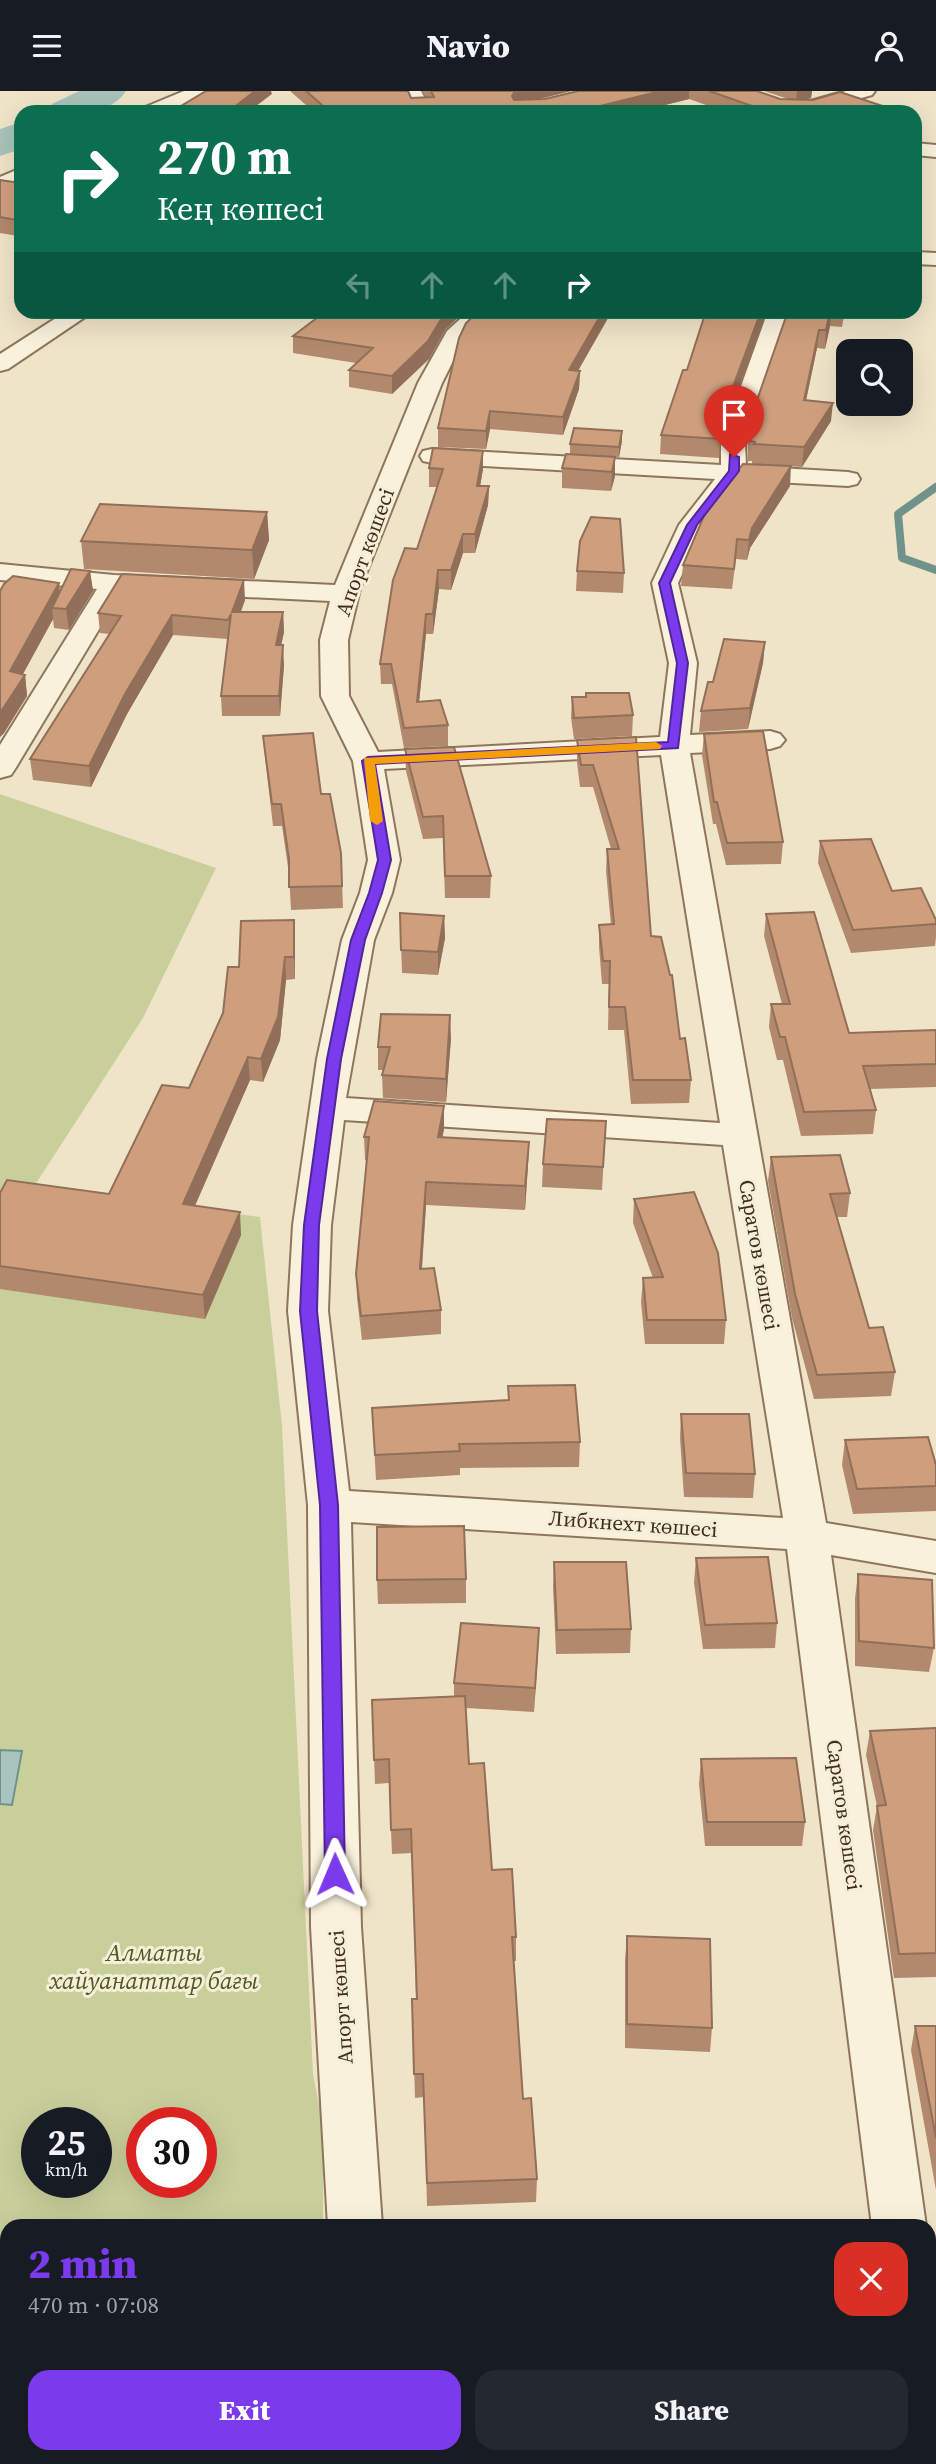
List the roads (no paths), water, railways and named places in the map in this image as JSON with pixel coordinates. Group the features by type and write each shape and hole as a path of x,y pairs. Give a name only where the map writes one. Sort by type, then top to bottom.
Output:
{"street":[{"path":"166,105 199,91"},
{"path":"819,105 866,91"},
{"path":"773,103 778,105"},
{"path":"0,364 70,319"},
{"name":"Апорт көшесі","path":"355,2219 336,1927 329,1505 309,1311 312,1225 334,1059 358,940 376,893 384,860 368,761 335,696 334,640 346,594 430,383 455,336 474,319"},
{"path":"734,471 733,442 776,319"},
{"path":"402,455 848,479"},
{"name":"Саратов көшесі","path":"734,471 692,525 665,583 683,663 674,745 807,1535 898,2219"},
{"path":"0,572 114,583 346,594"},
{"path":"0,769 114,583"},
{"path":"368,761 770,740"},
{"path":"327,1108 739,1135"},
{"name":"Либкнехт көшесі","path":"329,1505 807,1535 936,1557"}],"water":[{"path":"0,1750 22,1751 12,1805 0,1804"}],"waterway":[{"path":"79,105 108,91"},
{"path":"0,144 14,137"},
{"path":"936,487 898,514 902,558 936,570"}],"park label":[{"name":"Алматы хайуанаттар бағы","path":"154,1967"}]}
